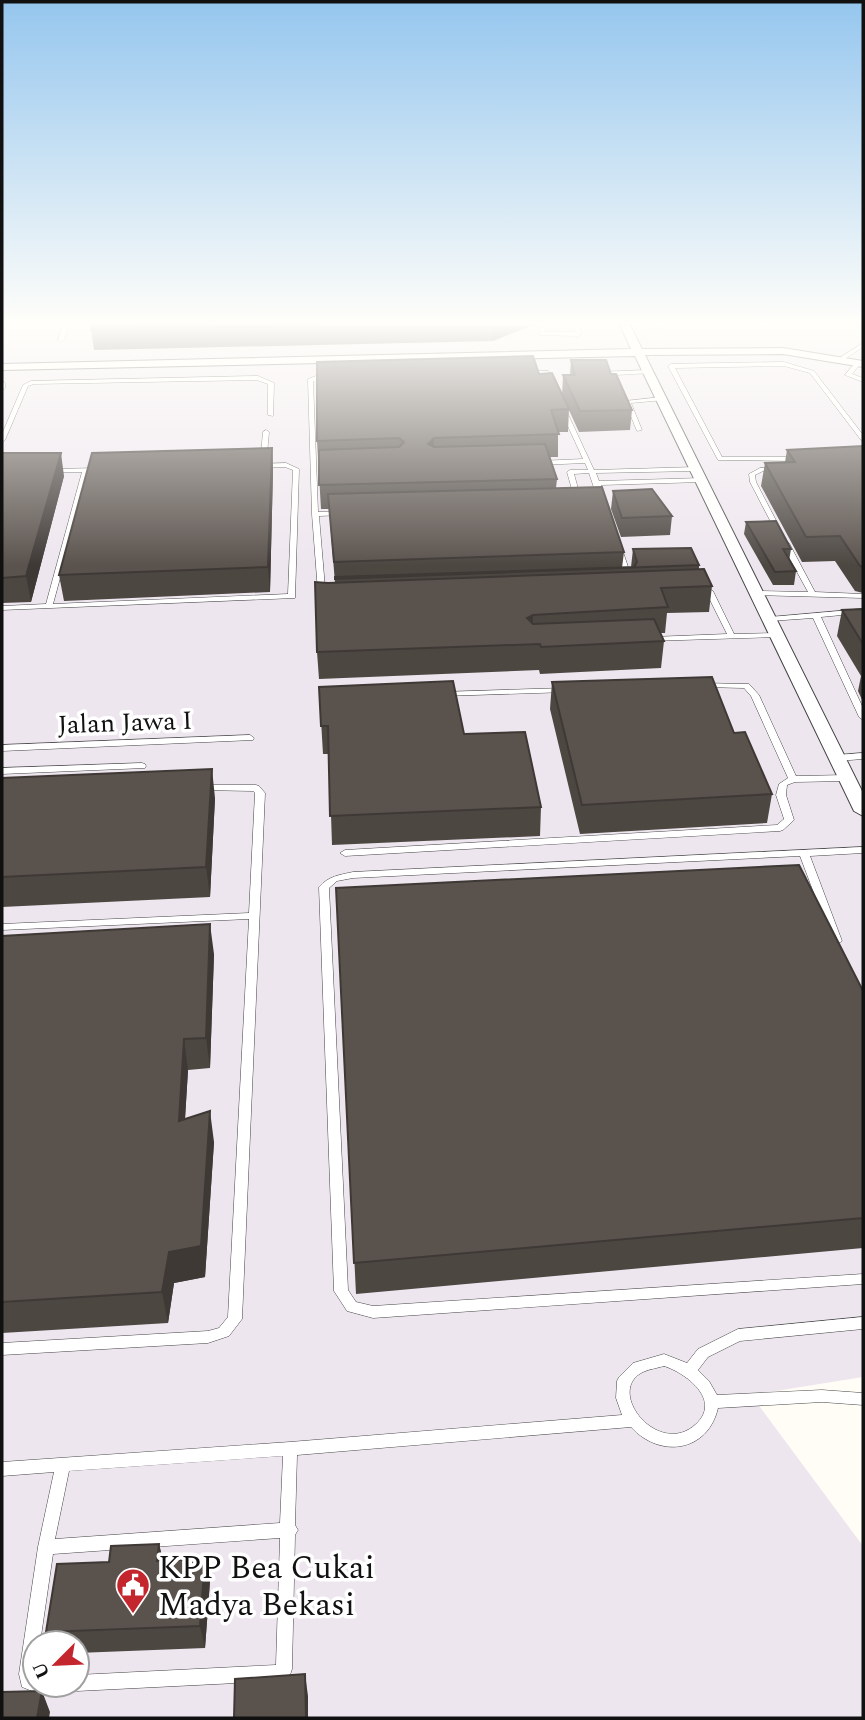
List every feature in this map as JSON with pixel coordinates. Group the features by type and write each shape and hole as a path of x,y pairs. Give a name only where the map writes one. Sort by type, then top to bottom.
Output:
{"street":[{"path":"665,405 863,811"}],"lane":[{"path":"2,440 17,405"},
{"path":"271,405 271,415"},
{"path":"311,405 320,588 325,591 628,583 629,579 597,483 562,405"},
{"path":"629,405 639,430"},
{"path":"691,405 720,459 808,458"},
{"path":"838,405 863,439"},
{"path":"256,458 264,454 266,432"},
{"path":"532,463 588,461"},
{"path":"2,608 292,596 296,469 286,465 246,466"},
{"path":"111,467 86,470 40,469 111,467"},
{"path":"313,469 325,468"},
{"path":"800,468 762,469 752,474 753,482 813,595"},
{"path":"50,606 86,470"},
{"path":"615,503 577,494 569,474 591,470 699,474"},
{"path":"597,483 699,474"},
{"path":"591,507 603,502"},
{"path":"315,514 356,513"},
{"path":"689,590 703,589 710,593 731,635"},
{"path":"757,593 863,596"},
{"path":"770,619 863,611"},
{"path":"817,617 863,718"},
{"path":"638,640 778,635"},
{"path":"687,685 746,686 755,695 793,779"},
{"path":"439,694 577,689"},
{"name":"Jalan Jawa I","path":"2,748 250,738"},
{"path":"837,758 863,756"},
{"path":"2,771 142,766"},
{"path":"345,853 780,828 789,820 781,796 783,784 793,779 847,778"},
{"path":"2,1349 208,1337 224,1332 235,1319 260,793 256,788 245,786 191,789"},
{"path":"863,850 353,875 334,879 324,887 341,1291 352,1307 373,1312 863,1279"},
{"path":"804,853 840,950"},
{"path":"2,928 254,916"},
{"path":"690,1369 703,1353 738,1335 863,1323"},
{"path":"664,1360 690,1369 700,1378 711,1402 704,1425 695,1434 683,1439 668,1440 655,1437 631,1420 622,1396 623,1384 638,1366 664,1360"},
{"path":"711,1402 822,1396 863,1399"},
{"path":"2,1469 290,1449 631,1420"},
{"path":"91,1682 276,1673 284,1670 290,1530 290,1449"},
{"path":"34,1629 46,1547 63,1464"},
{"path":"46,1547 290,1530"}],"shaded area":[{"path":"2,405 863,405 863,1377 751,1395 863,1546 863,1718 2,1718"}],"building":[{"path":"317,405 567,405 569,409 551,410 559,434 434,438 428,444 434,447 545,444 557,479 319,485 319,450 399,447 404,442 399,438 317,441"},
{"path":"577,405 630,405 632,410 580,411"},
{"path":"863,446 863,567 840,536 806,537 765,463 795,462 787,450"},
{"path":"272,448 268,567 59,575 92,453"},
{"path":"2,453 61,453 26,576 2,578"},
{"path":"602,487 624,552 334,562 328,494"},
{"path":"652,489 672,516 622,518 613,491"},
{"path":"776,521 791,549 783,549 796,571 775,572 746,522"},
{"path":"691,548 699,565 335,579 634,567 637,562 633,549"},
{"path":"704,569 712,586 661,588 668,607 533,615 527,618 533,624 654,619 664,641 317,652 315,582"},
{"path":"863,609 863,644 842,610"},
{"path":"712,677 734,733 745,732 772,794 582,805 552,682"},
{"path":"453,681 464,734 525,732 541,807 330,816 328,726 321,726 319,687"},
{"path":"212,769 206,867 2,877 2,778"},
{"path":"799,865 863,991 863,1218 354,1263 336,888"},
{"path":"210,924 206,1038 184,1039 179,1121 210,1111 201,1246 169,1252 162,1292 2,1302 2,936"},
{"name":"KPP Bea Cukai Madya Bekasi","path":"159,1544 157,1561 205,1559 200,1626 91,1630 46,1629 57,1564 109,1562 111,1546"},
{"path":"305,1674 306,1718 234,1718 235,1679"},
{"path":"2,1692 21,1692 21,1699 41,1699 37,1718 2,1718"}],"place":[{"name":"KPP Bea Cukai Madya Bekasi","path":"133,1615"}]}
